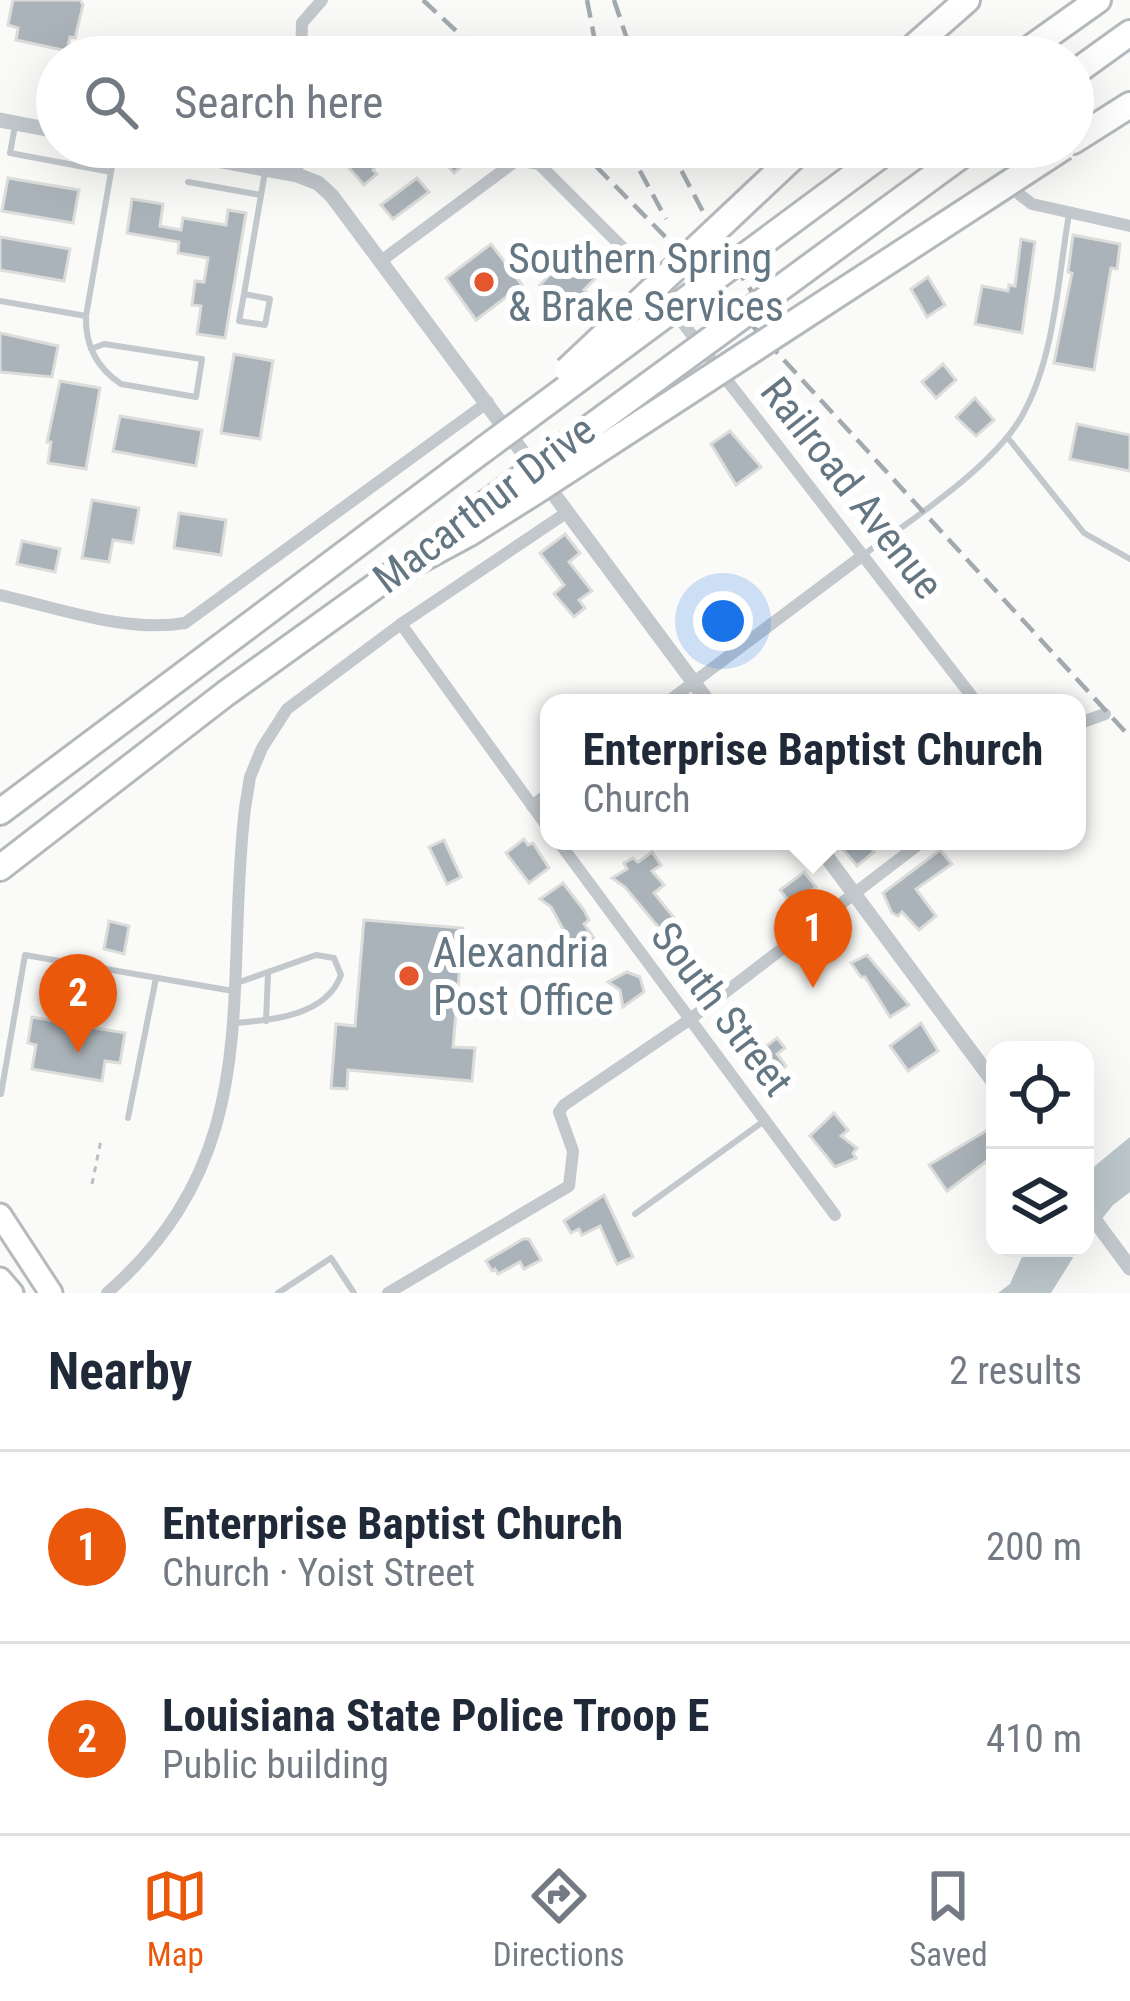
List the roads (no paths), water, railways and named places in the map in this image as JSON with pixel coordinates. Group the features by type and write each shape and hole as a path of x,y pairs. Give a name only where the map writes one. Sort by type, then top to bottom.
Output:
{"highway":[{"path":"913,36 940,0"},
{"path":"923,36 967,0"},
{"path":"1047,36 1098,0"},
{"path":"1094,59 1130,33"},
{"path":"1094,128 1130,105"},
{"path":"483,450 782,168"},
{"name":"Macarthur Drive","path":"0,812 864,168"},
{"name":"Macarthur Drive","path":"0,868 142,756 944,168"},
{"path":"388,577 517,503 1032,168"},
{"path":"0,790 95,737"},
{"path":"0,889 142,756"}],"main road":[{"path":"0,1215 51,1293"},
{"path":"0,1279 12,1293"}],"street":[{"path":"302,36 302,23 322,0"},
{"path":"261,168 298,175 318,183 332,196 702,694"},
{"path":"298,168 298,175"},
{"name":"Railroad Avenue","path":"381,261 507,168"},
{"name":"Railroad Avenue","path":"543,168 630,255 970,694"},
{"path":"1020,195 1033,204 1130,226"},
{"path":"0,595 131,624 158,628 185,623 488,402"},
{"path":"107,1293 166,1232 205,1166 224,1105 245,808 250,777 262,748 287,709 401,624 566,513"},
{"path":"678,694 862,556"},
{"path":"401,624 540,817"},
{"path":"1086,721 1105,714"},
{"path":"532,806 540,800"},
{"name":"South Street","path":"564,850 836,1215"},
{"path":"822,850 986,1072"},
{"path":"388,1293 568,1186 573,1151 559,1112 688,1021 911,850"},
{"path":"1094,1219 1130,1268"}],"lane":[{"path":"8,122 10,153 36,158"},
{"path":"90,168 111,172"},
{"path":"91,349 104,344 202,359 196,398 122,384 98,363 91,349 86,316 112,168"},
{"path":"244,294 270,298 265,326 239,321 266,169"},
{"path":"188,182 261,195"},
{"path":"862,556 925,510 1007,438 1022,416 1041,368 1069,214"},
{"path":"0,301 86,316"},
{"path":"1007,438 1084,533 1130,560"},
{"path":"1,1094 25,955 156,979 234,987 326,955 334,958 340,975 327,998 296,1014 231,1023"},
{"path":"266,1021 268,974"},
{"path":"128,1118 156,979"},
{"path":"635,1214 764,1121"},
{"path":"278,1293 331,1258 354,1293"}],"railway":[{"path":"423,0 462,36"},
{"path":"587,0 594,36"},
{"path":"614,0 626,36"},
{"path":"598,168 749,322 1130,737"},
{"path":"638,168 666,219"},
{"path":"680,168 721,246 786,342"}],"place":[{"name":"Southern Spring & Brake Services","path":"484,282"},
{"name":"Alexandria Post Office","path":"409,976"},
{"name":"Enterprise Baptist Church","path":"813,988"},
{"name":"Louisiana State Police Troop E","path":"78,1053"}]}
